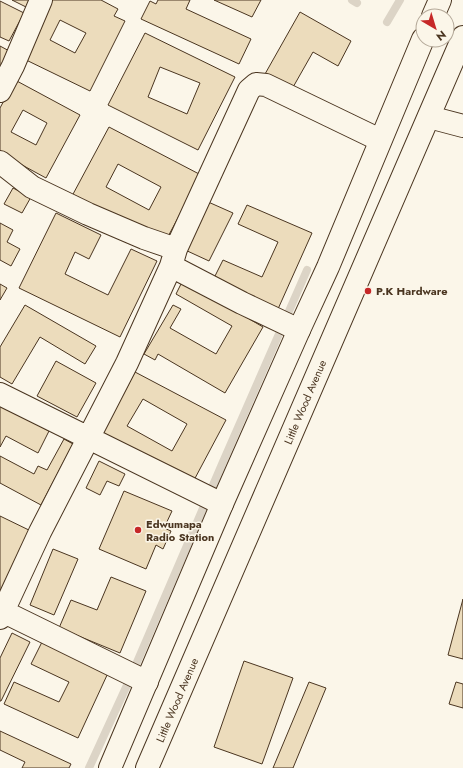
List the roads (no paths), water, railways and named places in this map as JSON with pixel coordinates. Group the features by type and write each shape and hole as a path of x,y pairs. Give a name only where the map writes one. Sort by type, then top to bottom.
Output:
{"main road":[{"path":"0,91 13,66 41,0"},
{"name":"Little Wood Avenue","path":"147,768 463,37"},
{"path":"110,768 222,504 328,267 419,48"},
{"path":"147,682 1,613 40,532 127,363 248,90 256,84 266,85 380,140"},
{"path":"429,117 463,126"},
{"path":"0,162 32,187 88,214 144,238 242,303 299,330"},
{"path":"0,394 222,504"}],"waterway":[{"path":"352,0 357,3"},
{"path":"387,22 400,0"},
{"path":"89,768 128,683 307,270"}],"place":[{"name":"P.K Hardware","path":"368,291"},
{"name":"Edwumapa Radio Station","path":"138,530"}]}
